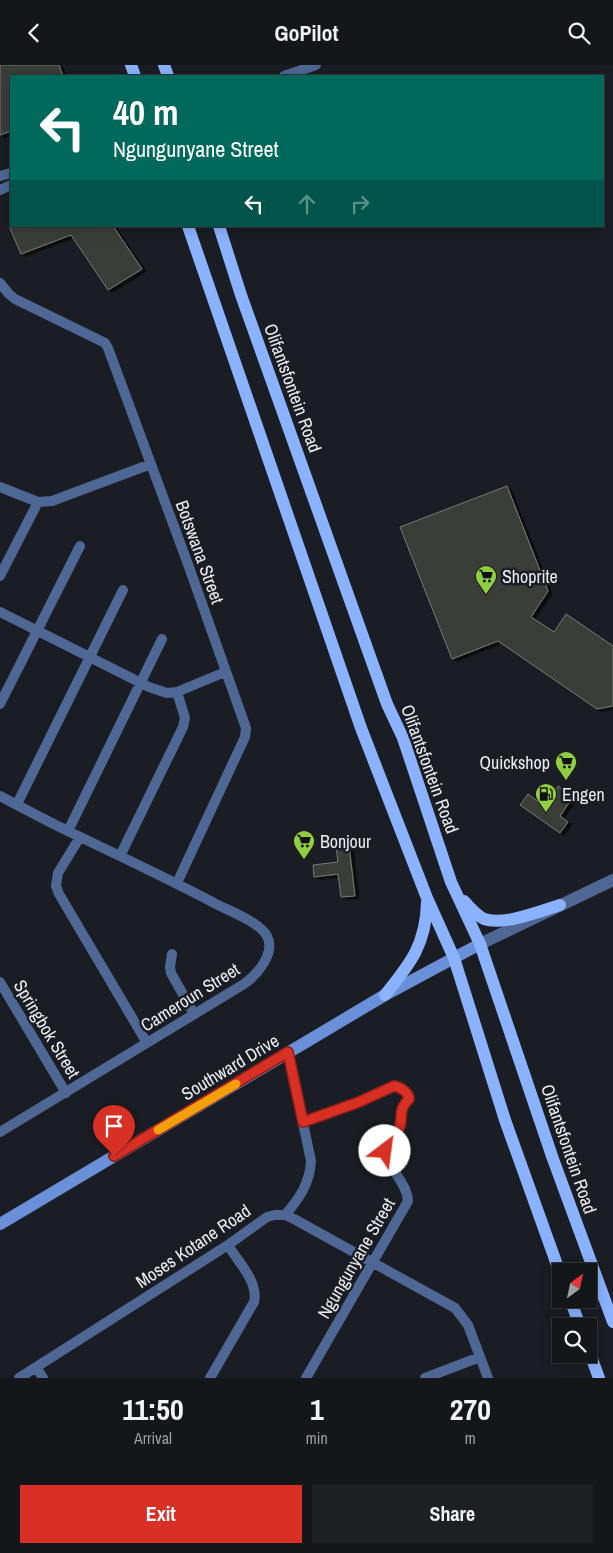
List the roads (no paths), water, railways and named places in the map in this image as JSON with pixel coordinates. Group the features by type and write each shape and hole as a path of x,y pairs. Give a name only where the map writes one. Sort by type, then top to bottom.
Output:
{"main road":[{"path":"188,227 361,728 427,898 454,958 505,1120 556,1263"},
{"name":"Olifantsfontein Road","path":"218,227 244,305 387,704 402,737 416,776 451,882 480,944 553,1159 613,1321"},
{"path":"451,882 476,914 492,921 503,921 560,905"},
{"path":"385,995 418,949 425,926 427,898"},
{"name":"Southward Drive","path":"0,1224 385,995 480,944"},
{"path":"593,1363 598,1378"}],"street":[{"path":"287,75 316,65"},
{"name":"Botswana Street","path":"0,283 15,299 97,339 107,346 246,728 246,735 177,883"},
{"path":"0,487 44,503 151,464"},
{"path":"0,576 38,502"},
{"path":"0,704 80,547"},
{"path":"16,805 123,590"},
{"path":"0,612 158,691 167,693 177,692 225,672"},
{"path":"68,831 162,639"},
{"path":"120,856 183,727 185,718 177,692"},
{"name":"Cameroun Street","path":"0,796 80,837 177,883 262,929 269,942 264,959 254,977 0,1132"},
{"path":"80,837 58,873 56,886 147,1043"},
{"path":"480,944 613,880"},
{"path":"172,954 171,973 194,1014"},
{"name":"Springbok Street","path":"0,982 66,1093"},
{"path":"288,1052 310,1154 310,1174 300,1196 285,1215 455,1308 468,1325 488,1378"},
{"name":"Ngungunyane Street","path":"303,1122 359,1102 394,1086 400,1088 409,1096 409,1099 402,1106 400,1126 385,1149 405,1190 408,1201 306,1378"},
{"name":"Moses Kotane Road","path":"20,1378 228,1245 267,1217 285,1215"},
{"path":"210,1378 254,1302 256,1294 254,1285 228,1245"},
{"path":"426,1378 480,1357"},
{"path":"36,1367 43,1378"}],"place":[{"name":"Shoprite","path":"486,595"},
{"name":"Quickshop","path":"566,781"},
{"name":"Engen","path":"546,813"},
{"name":"Bonjour","path":"304,860"}]}
